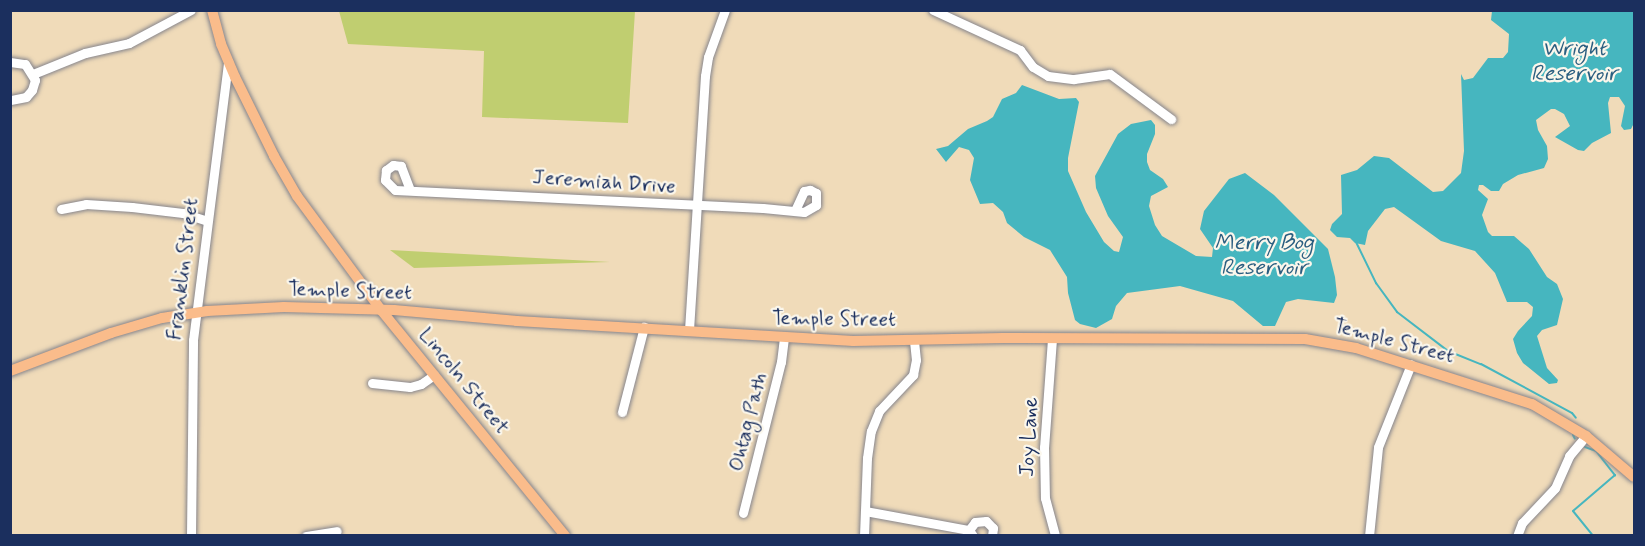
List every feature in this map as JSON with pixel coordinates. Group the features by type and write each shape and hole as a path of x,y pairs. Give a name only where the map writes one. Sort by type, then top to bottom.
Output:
{"main road":[{"name":"Franklin Street","path":"212,10 228,61"},
{"name":"Lincoln Street","path":"228,61 288,182 381,310 565,536"},
{"name":"Temple Street","path":"10,371 124,328 195,312 298,306 784,338 914,341 1305,339 1356,348 1510,394 1547,411 1586,436 1635,477"}],"street":[{"path":"33,74 85,53 129,43 191,10"},
{"path":"689,330 697,206 699,129 708,57 725,10"},
{"path":"933,10 1020,50 1033,67 1048,76 1074,80 1110,74 1171,119"},
{"name":"Franklin Street","path":"191,536 190,426 195,312 228,61"},
{"path":"10,62 25,64 33,74 34,83 30,94 20,100 10,100"},
{"name":"Jeremiah Drive","path":"410,190 795,210"},
{"path":"61,209 86,204 132,207 183,213 207,221"},
{"path":"622,412 644,327"},
{"name":"Ohtag Path","path":"743,513 781,362 784,338"},
{"name":"Joy Lane","path":"1052,339 1044,447 1045,498 1055,536"},
{"path":"864,536 867,458 871,430 879,411 913,375 916,360 914,341"},
{"path":"1368,536 1378,447 1411,364"},
{"path":"372,383 410,387 421,384 434,375"},
{"path":"1517,536 1522,523 1556,488 1569,456 1586,436"},
{"path":"865,511 971,533 975,522 986,521 993,528 992,536"},
{"path":"306,536 337,531"}],"green space":[{"path":"339,11 635,11 628,123 482,117 484,51 348,44"},
{"path":"390,250 501,256 610,262 414,268"}],"water":[{"name":"Wright Reservoir","path":"1492,11 1634,11 1634,123 1631,129 1624,130 1621,126 1625,106 1619,97 1610,97 1608,103 1611,133 1592,143 1584,151 1578,150 1555,137 1570,126 1564,114 1551,109 1536,120 1538,130 1547,146 1548,159 1544,168 1518,175 1503,184 1499,191 1491,191 1479,185 1478,190 1488,199 1482,215 1488,232 1492,236 1514,236 1529,249 1547,277 1557,284 1563,299 1557,325 1542,330 1537,336 1547,368 1558,380 1557,383 1549,384 1523,363 1517,353 1513,339 1532,316 1533,307 1527,302 1507,302 1495,273 1475,251 1441,241 1394,207 1385,209 1368,231 1365,245 1355,243 1350,238 1337,237 1330,230 1332,224 1342,214 1341,175 1357,170 1374,156 1389,158 1433,192 1443,191 1461,173 1464,151 1461,74 1464,80 1473,78 1488,58 1503,58 1508,52 1509,34 1491,20"},
{"name":"Merry Bog Reservoir","path":"1022,85 1059,99 1076,98 1079,102 1068,158 1068,171 1086,212 1104,242 1114,251 1119,252 1123,237 1108,216 1096,188 1095,176 1118,134 1131,124 1151,120 1155,125 1155,134 1147,154 1147,162 1150,170 1163,179 1168,187 1151,196 1149,206 1155,225 1162,236 1196,256 1212,257 1213,248 1200,229 1204,211 1229,179 1245,173 1274,195 1328,249 1337,295 1334,303 1298,299 1286,302 1275,326 1263,326 1233,301 1180,286 1127,293 1116,306 1112,319 1096,328 1080,324 1075,320 1068,293 1067,277 1050,250 1024,237 1007,223 1003,212 993,203 980,204 970,180 974,158 969,150 959,147 946,162 936,149 948,146 968,129 993,117 1002,99 1016,93"}],"waterway":[{"path":"1356,242 1376,283 1397,312 1448,351 1481,364 1572,413 1576,418"},
{"path":"1573,435 1575,439"},
{"path":"1585,447 1596,451 1615,475 1573,511 1593,536"}]}
